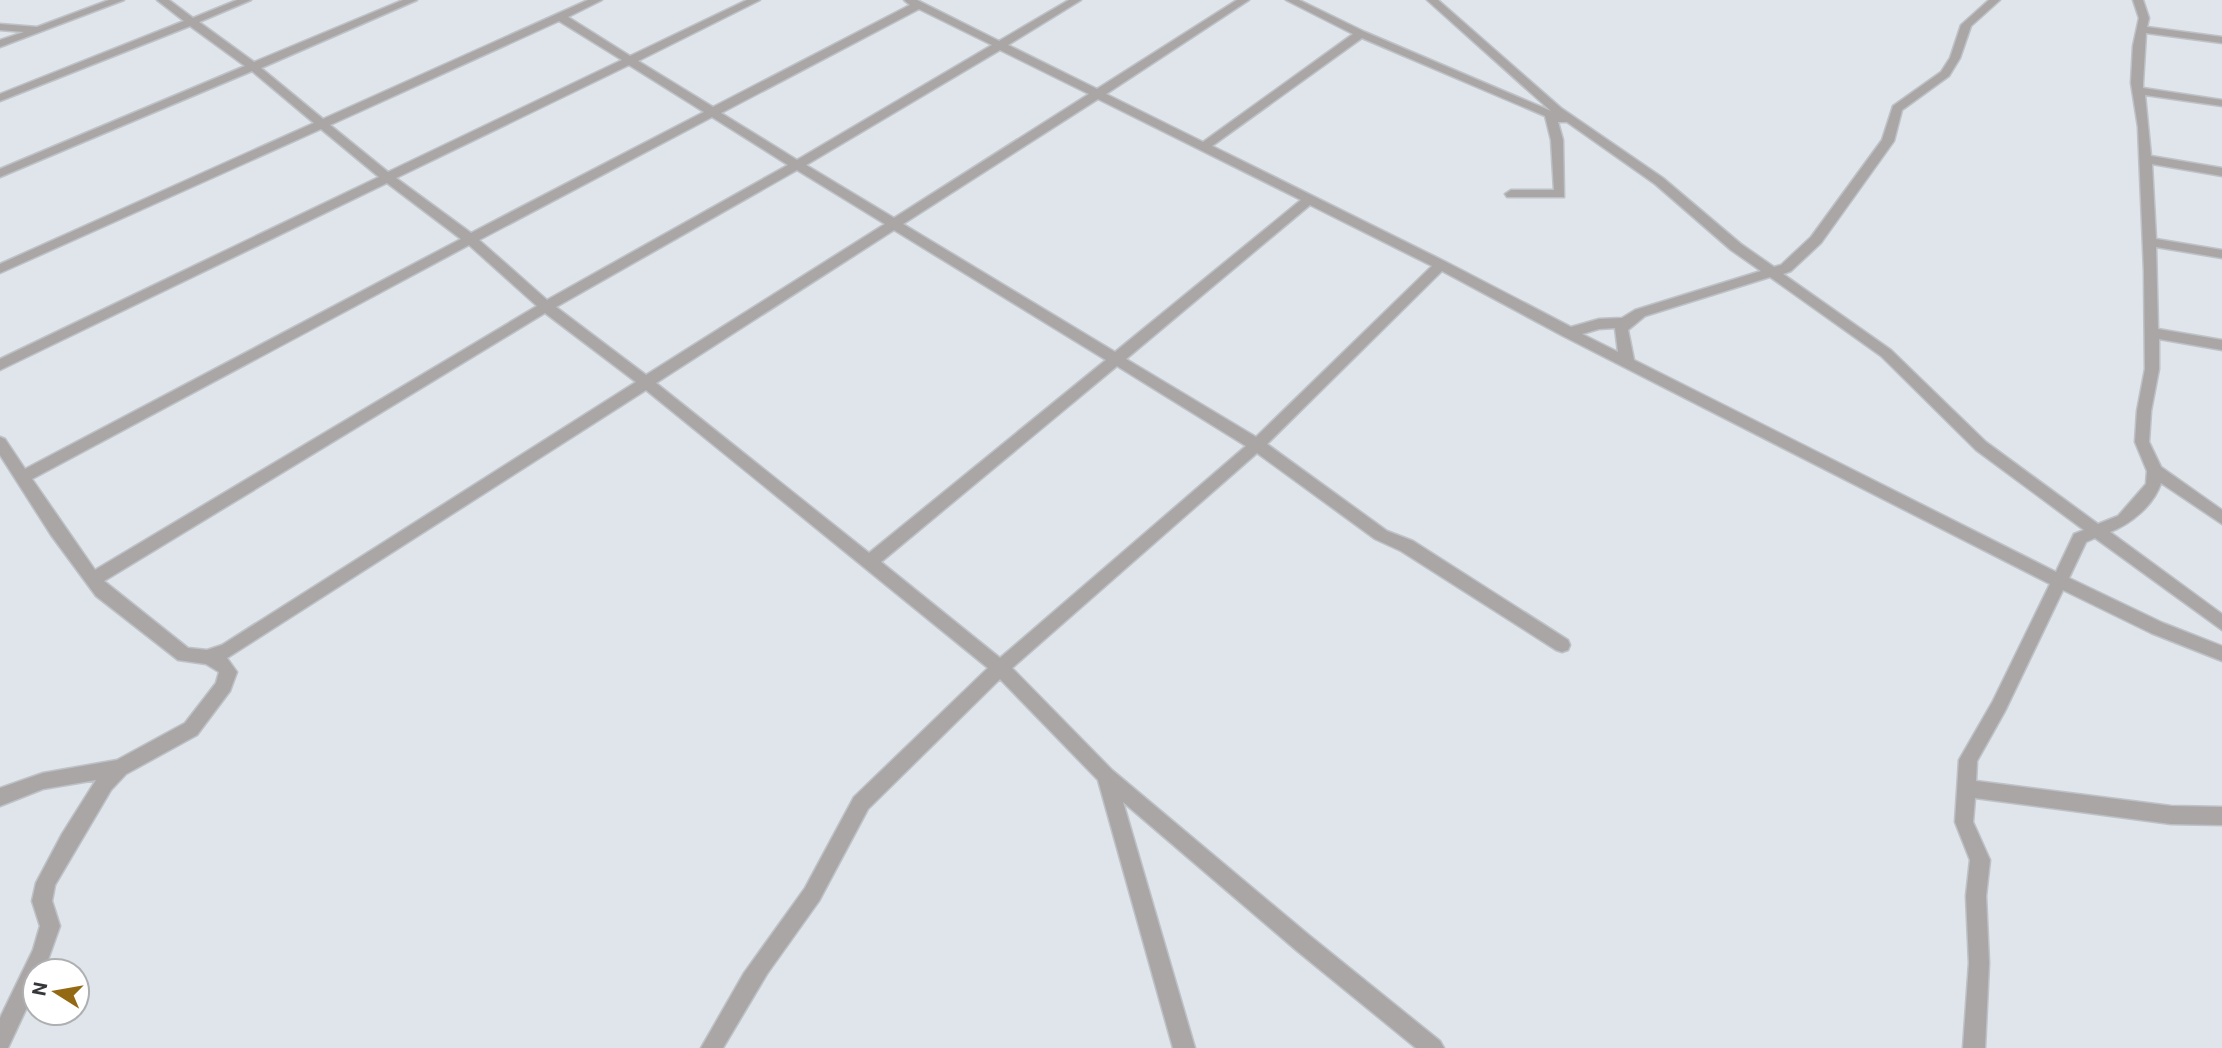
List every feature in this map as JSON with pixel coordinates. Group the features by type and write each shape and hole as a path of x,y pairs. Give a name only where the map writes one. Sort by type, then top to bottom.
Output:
{"street":[{"path":"0,44 119,0"},
{"path":"162,0 252,66 389,179 470,239 546,307 648,383 1000,668 1106,776 1303,943 1433,1048"},
{"path":"0,98 246,0"},
{"path":"0,173 412,0"},
{"path":"0,269 597,0"},
{"path":"0,365 755,0"},
{"path":"93,579 546,307 797,165 1076,0"},
{"path":"207,657 228,650 1244,0"},
{"path":"1291,0 1361,34 1579,126"},
{"path":"1432,0 1579,126 1659,181 1730,242 1886,353 1981,446 2222,624"},
{"path":"1568,332 1599,324 1625,323 1650,309 1786,268 1816,240 1888,141 1897,108 1945,74 1955,58 1966,25 1995,0"},
{"path":"2138,0 2144,18 2138,46 2138,91 2145,159 2152,333 2152,369 2144,411 2142,442 2155,471 2222,518"},
{"path":"23,477 715,112 914,2 1441,265 1627,363 2061,582 2157,628 2222,654"},
{"path":"561,17 797,165 1257,444 1381,535 1407,546 1562,645"},
{"path":"0,27 37,30"},
{"path":"2142,29 2222,40"},
{"path":"1203,147 1361,34"},
{"path":"2138,91 2222,103"},
{"path":"1511,194 1560,194 1557,140 1550,114"},
{"path":"2145,159 2222,172"},
{"path":"870,562 1310,199"},
{"path":"2148,242 2222,254"},
{"path":"712,1048 730,1012 822,878 846,824 861,803 1000,668 1257,444 1441,265"},
{"path":"1625,323 1620,336 1627,363"},
{"path":"2152,333 2222,345"},
{"path":"0,443 57,531 102,591 184,654 207,657 224,664 229,672 224,685 191,729 120,768 104,784 46,883 42,901 50,926 42,953 0,1041"},
{"path":"1974,1048 1979,962 1976,896 1980,860 1964,822 1968,760 1999,706 2080,538 2124,520 2153,486 2155,471"},
{"path":"0,797 43,781 120,768"},
{"path":"1106,776 1184,1048"},
{"path":"1967,788 2171,815 2222,816"}]}
